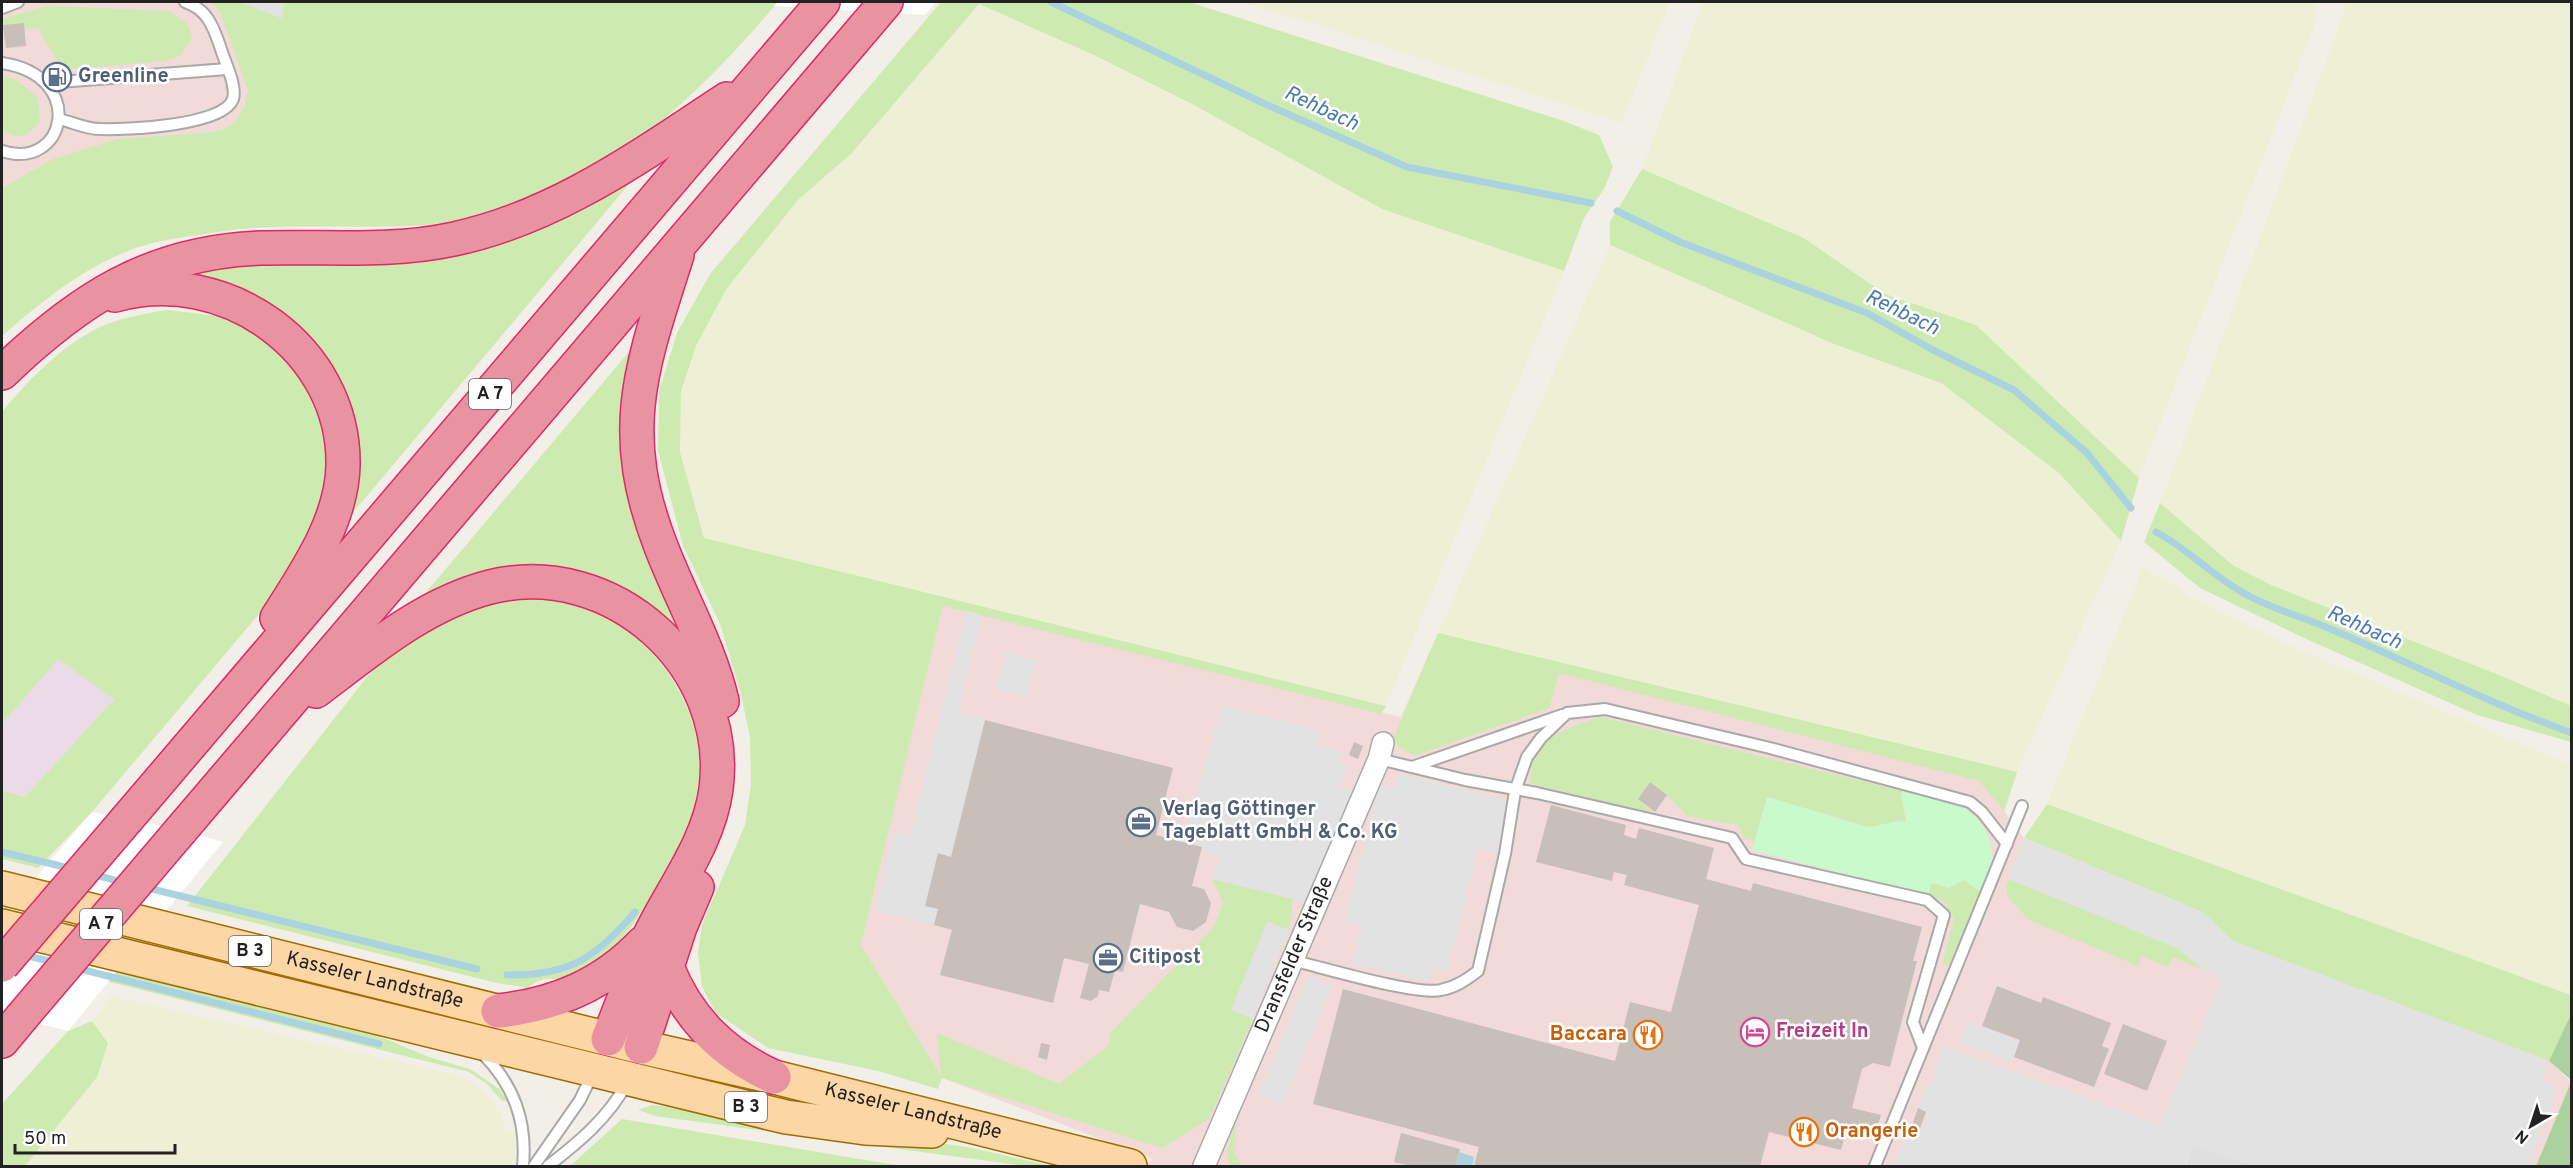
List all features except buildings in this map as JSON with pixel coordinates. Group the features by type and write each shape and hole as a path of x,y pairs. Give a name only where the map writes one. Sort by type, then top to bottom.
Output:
{"highway":[{"name":"A 7","path":"2,965 820,5"},
{"name":"A 7","path":"11,1030 682,239 882,7"},
{"path":"2,373 38,338 84,304 132,277 195,254 260,248 390,247 453,239 511,224 588,189 756,81"},
{"path":"641,1047 688,906 723,827 731,771 729,735 716,676 660,544 643,489 636,439 635,414 644,363 682,239"},
{"path":"84,304 146,290 183,291 225,299 252,310 295,343 316,372 334,409 343,464 340,494 330,524 307,570 223,707"},
{"path":"268,727 387,638 441,606 469,593 512,583 559,584 605,596 626,607 663,637 690,671 709,715 717,763 716,787 708,822 649,938 608,1039"},
{"path":"498,1011 547,1003 577,991 613,971 649,938"},
{"path":"667,967 684,1002 708,1034 739,1059 774,1077"}],"main road":[{"name":"Kasseler Landstraße","path":"2,888 608,1039 774,1077 996,1134"},
{"name":"Kasseler Landstraße","path":"2,926 786,1117 825,1124 996,1134"},
{"path":"594,1070 608,1039"},
{"path":"629,1079 641,1047"},
{"name":"B 3","path":"996,1134 1130,1167"}],"street":[{"name":"Dransfelder Straße","path":"1204,1167 1381,751"}],"lane":[{"path":"2,8 18,2"},
{"path":"59,119 98,129 207,118 223,111 231,102 234,90 227,69 208,18 195,5 185,2"},
{"path":"2,63 30,71 46,83 55,95 59,119 54,134 38,148 19,154 2,151"},
{"path":"46,83 227,69"},
{"path":"1412,767 1566,713 1605,709 1770,748 1970,802 1982,812 2007,844"},
{"path":"1291,960 1413,989 1439,991 1462,983 1478,970 1505,854 1515,791 1527,757 1541,738 1566,713"},
{"path":"1381,751 1412,767 1732,838 1746,859 1927,900 1944,915 1913,1022 1923,1048"},
{"path":"1875,1167 2022,806"},
{"path":"463,1038 487,1058 507,1083 523,1124 523,1167"},
{"path":"534,1167 580,1100 594,1070"},
{"path":"548,1167 595,1127 611,1108 629,1079"}],"shaded area":[{"path":"2,2 719,2 2,241"},
{"path":"241,2 284,2 282,18"},
{"path":"943,605 1401,717 1438,633 2017,772 2004,811 2024,838 2233,941 2549,1061 2571,1082 2536,1166 2255,1166 2194,1145 2185,1166 1146,1166 1152,1159 942,1078 861,945"},
{"path":"966,611 982,615 958,713 985,720 934,925 874,910 894,832 910,836"},
{"path":"1005,653 1036,660 1027,697 996,689"},
{"path":"58,658 114,699 25,797 2,790 2,724"},
{"path":"1222,705 1320,731 1317,745 1342,753 1338,763 1348,767 1340,786 1355,792 1308,906 1293,899 1212,879 1219,856 1182,845"},
{"path":"1398,773 1509,801 1496,853 1478,848 1447,971 1432,967 1429,982 1352,963 1362,926 1345,921 1380,784 1394,787"},
{"path":"2024,838 2202,912 2233,941 2549,1061 2542,1081 2558,1088 2528,1166 2255,1166 2194,1145 2185,1166 1892,1166 1911,1128 1919,1131 1926,1112 1918,1108 1926,1087 1931,1088 1937,1070 1934,1068 1942,1046 2160,1125 2220,982 2177,948 2009,879"},
{"path":"1267,922 1289,930 1253,1019 1231,1010"},
{"path":"1308,976 1332,986 1283,1105 1259,1095"},
{"path":"1968,1022 2019,1041 2011,1062 1960,1043"},
{"path":"2194,1145 2255,1166 2186,1166"}],"green space":[{"path":"209,2 241,2 281,18 284,2 778,2 721,65 656,126 583,177 545,197 505,211 443,223 380,227 253,228 154,243 136,248 93,268 46,300 2,336 2,188 53,159 116,139 207,133 224,129 235,122 244,108 248,90 219,10"},
{"path":"941,2 1189,2 1561,120 1599,135 1613,167 1604,189 1584,218 1564,271 1382,209 1194,105 1096,56 979,4 851,154 799,199 727,288 696,346 681,391 680,452 704,538 1386,706 1381,714 943,606 861,945 941,1076 937,1033 1059,1084 1108,1046 1111,1032 1214,927 1223,903 1212,879 1293,899 1289,930 1267,922 1232,1010 1253,1019 1209,1119 1162,1148 942,1078 938,1089 878,1071 768,1048 716,1013 702,987 698,953 702,925 745,825 751,784 750,738 741,694 720,624 683,546 658,450 659,391 677,333 710,274"},
{"path":"1243,2 1670,2 1622,123"},
{"path":"1703,2 2318,2 2315,24 2139,478 1976,325 1885,294 1804,238 1642,169"},
{"path":"2344,2 2571,2 2571,706 2504,677 2271,585 2234,566 2160,503 2345,10"},
{"path":"979,4 1096,56 1194,105 1382,209 1564,271 1386,706 703,538 680,452 681,391 696,346 727,288 799,199 851,154"},
{"path":"47,6 169,11 187,23 192,37 181,55 166,61 71,69 60,66 38,28 25,29 24,23 4,25 2,32 2,19"},
{"path":"2,75 18,81 38,98 40,122 27,135 14,136 2,131"},
{"path":"651,158 346,521 328,374 151,273 387,253"},
{"path":"1642,169 1804,238 1885,294 1976,325 2139,478 2121,541 2059,473 1941,383 1834,344 1610,245 1610,222"},
{"path":"1610,245 1834,344 1941,383 2059,473 2121,541 2017,772 1438,633"},
{"path":"166,310 220,316 253,331 297,369 327,425 329,496 275,595 92,812 38,868 2,859 2,790 25,797 114,699 58,659 2,724 2,412 25,385 53,359 84,336 116,321"},
{"path":"644,334 628,398 707,669 610,588 412,609"},
{"path":"2160,503 2234,566 2271,585 2504,677 2571,706 2571,742 2477,715 2304,638 2200,588 2144,542"},
{"path":"2143,567 2194,598 2297,649 2571,765 2571,995 2047,804"},
{"path":"529,597 565,601 597,612 622,626 644,645 664,667 680,691 691,718 698,746 697,792 689,826 658,889 621,940 610,950 577,974 564,979 540,980 528,988 497,983 187,906 374,668 410,643 447,622 487,607"},
{"path":"1438,633 2017,772 2004,811 1979,781 1559,673 1549,708 1414,756 1392,742"},
{"path":"1601,717 1901,791 1906,822 1896,820 1884,826 1868,827 1767,797 1755,841 1745,839 1738,825 1687,816 1667,795 1650,782 1638,799 1654,814 1530,783 1532,764 1542,746 1571,727"},
{"path":"1901,791 1956,805 1969,812 1980,822 1988,836 1992,859 1989,873 1980,892 1964,880 1949,888 1932,883 1927,896 1752,850 1767,797 1868,827 1906,822"},
{"path":"2047,804 2571,995 2571,1014 2549,1061 2233,941 2202,912 2024,838"},
{"path":"2009,879 2177,948 2204,970 2173,957 2168,967 2142,956 2138,966 2029,920 2007,896 2006,886"},
{"path":"1964,880 1980,892 1949,966 1943,963 1954,918 1943,900 1927,896 1932,883"},
{"path":"2,955 122,971 371,1033 429,1057 470,1069 499,1089 508,1101 502,1101 487,1084 469,1072"},
{"path":"111,996 461,1076 483,1091 501,1114 506,1132 515,1129 515,1157 511,1166 25,1166 97,1077 108,1043 92,1021"},
{"path":"2571,1014 2571,1080 2549,1061"},
{"path":"92,1021 108,1043 97,1077 25,1166 2,1166 2,1104 68,1031"},
{"path":"2571,1082 2571,1166 2536,1166"},
{"path":"652,1105 968,1147 1051,1166 1026,1166 655,1116 638,1110"},
{"path":"622,1119 883,1163 907,1166 570,1166"},
{"path":"1234,1123 1236,1124 1234,1152 1242,1166 1230,1166 1227,1154"}],"water":[{"path":"1459,1152 1474,1157 1472,1166 1455,1166"}],"pier":[{"path":"778,2 936,2 925,15 774,6"},
{"path":"92,812 181,830 223,842 68,1031 2,1014 2,917"}],"waterway":[{"name":"Rehbach","path":"1051,2 1263,103 1407,167 1591,203"},
{"name":"Rehbach","path":"1617,211 1680,242 1867,313 1933,350 2014,390 2087,453 2131,508"},
{"name":"Rehbach","path":"2156,532 2225,581 2259,601 2333,630 2481,697 2572,733"},
{"path":"2,852 73,869"},
{"path":"92,874 125,883"},
{"path":"144,887 477,969"},
{"path":"507,975 548,972 580,961 607,941 635,912"},
{"path":"24,955 57,963"},
{"path":"76,968 379,1044"}],"place":[{"name":"Greenline","path":"57,77"},
{"name":"Verlag Göttinger Tageblatt GmbH & Co. KG","path":"1141,822"},
{"name":"Citipost","path":"1108,958"},
{"name":"Freizeit In","path":"1755,1032"},
{"name":"Baccara","path":"1648,1035"},
{"name":"Orangerie","path":"1804,1132"}]}
